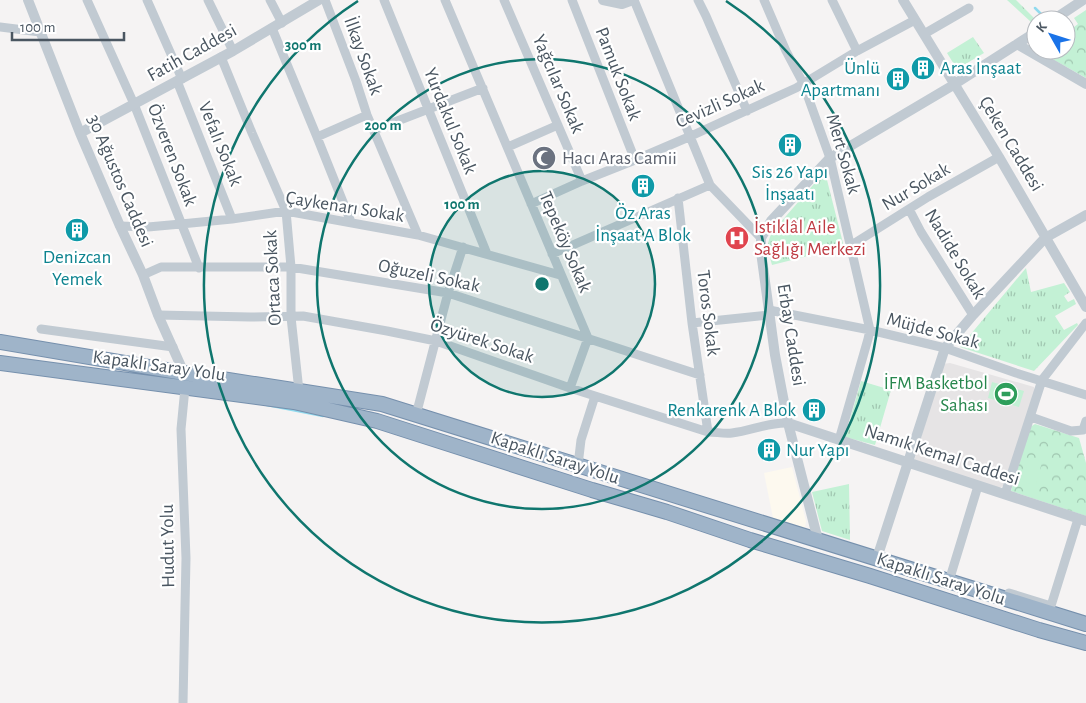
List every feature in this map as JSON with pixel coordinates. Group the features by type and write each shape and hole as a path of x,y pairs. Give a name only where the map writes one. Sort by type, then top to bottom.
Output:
{"highway":[{"name":"Kapaklı Saray Yolu","path":"0,342 184,374 382,404 1050,609 1086,624"},
{"name":"Kapaklı Saray Yolu","path":"0,363 294,402 377,421 592,490 668,512 750,540 1086,644"}],"street":[{"name":"30 Ağustos Caddesi","path":"28,0 80,133 184,374"},
{"name":"Özveren Sokak","path":"87,0 134,104 199,268"},
{"name":"Vefalı Sokak","path":"147,0 180,80 232,219"},
{"path":"208,0 233,50"},
{"path":"270,0 282,23"},
{"name":"Fatih Caddesi","path":"80,133 180,80 319,0"},
{"name":"İlkay Sokak","path":"325,0 367,115 418,235"},
{"name":"Yurdakul Sokak","path":"384,0 487,254"},
{"name":"Tepeköy Sokak","path":"446,0 588,338"},
{"name":"Yağcılar Sokak","path":"504,0 582,181"},
{"name":"Pamuk Sokak","path":"572,0 634,160"},
{"path":"603,0 622,4 634,0 710,185 761,238 771,221 830,158 955,84 1026,38"},
{"path":"698,0 747,111"},
{"name":"Mert Sokak","path":"764,0 786,51 803,83 830,158 870,330 839,440"},
{"path":"832,0 857,51"},
{"name":"Çeken Caddesi","path":"903,0 999,157 1086,307"},
{"path":"1068,10 1083,0"},
{"path":"924,34 969,8"},
{"name":"Cevizli Sokak","path":"531,204 691,136 796,88 857,51 915,20"},
{"path":"0,27 40,32"},
{"path":"272,28 350,222"},
{"path":"1017,44 1086,84"},
{"name":"Ortaca Sokak","path":"221,57 286,211 291,268 290,317 299,391"},
{"path":"374,130 483,88"},
{"path":"317,137 367,115"},
{"path":"508,147 558,125"},
{"name":"Nur Sokak","path":"850,246 909,209 999,157"},
{"path":"552,254 710,185"},
{"name":"Toros Sokak","path":"678,198 692,323 708,432"},
{"name":"Nadide Sokak","path":"909,209 921,232 973,315"},
{"name":"Çaykenarı Sokak","path":"120,226 181,224 286,211 418,235 560,275"},
{"path":"878,556 945,348 1045,238 1086,214"},
{"name":"Erbay Caddesi","path":"761,238 761,252 775,355 788,423 817,537"},
{"path":"416,415 448,293 463,247"},
{"name":"Oğuzeli Sokak","path":"142,275 161,267 291,268 448,293 700,375"},
{"name":"Müjde Sokak","path":"692,323 769,312 870,330 945,348 1086,395"},
{"name":"Özyürek Sokak","path":"158,315 304,316 386,330 436,341 570,388 708,432 731,433 767,424 788,423"},
{"path":"1005,494 1042,380 1086,323"},
{"path":"41,330 173,347"},
{"path":"570,388 588,338"},
{"name":"Hudut Yolu","path":"183,703 186,558 181,429 185,388"},
{"path":"578,465 581,440 595,396"},
{"path":"1031,417 1071,431 1083,430 1086,421"},
{"name":"Namık Kemal Caddesi","path":"788,423 1082,520"},
{"path":"950,578 978,486"},
{"path":"1050,609 1082,520"}],"shaded area":[{"path":"950,363 1034,387 1035,392 1005,485 999,488 914,461 943,364"},
{"path":"792,467 806,521 805,528 773,518 764,473"}],"green space":[{"path":"1007,0 1016,0 1026,10 1026,17"},
{"path":"1086,10 1086,78 1054,60 1076,60 1076,26 1078,24 1076,17"},
{"path":"973,37 984,53 957,69 947,53"},
{"path":"824,176 827,180 844,247 772,265 768,248 773,231 820,177"},
{"path":"1026,268 1031,292 1064,283 1070,292 1064,296 1068,302 1074,299 1076,304 1055,316 1064,330 1077,323 1078,325 1034,371 960,347"},
{"path":"861,381 891,390 875,445 845,437"},
{"name":"İFM Basketbol Sahası","path":"992,382 1024,391 1019,407 988,398"},
{"path":"1035,424 1079,438 1086,463 1086,516 1011,491 1030,427"},
{"path":"1029,458 1042,462 1036,485 1022,482"},
{"path":"849,484 850,540 822,531 812,492"}],"waterway":[{"path":"267,405 323,416"}],"place":[{"name":"Aras İnşaat","path":"923,68"},
{"name":"Ünlü Apartmanı","path":"898,79"},
{"name":"Sis 26 Yapı İnşaatı","path":"790,145"},
{"name":"Hacı Aras Camii","path":"544,158"},
{"name":"Öz Aras İnşaat A Blok","path":"643,186"},
{"name":"Denizcan Yemek","path":"77,230"},
{"name":"İstiklâl Aile Sağlığı Merkezi","path":"737,238"},
{"name":"İFM Basketbol Sahası","path":"1006,394"},
{"name":"Renkarenk A Blok","path":"814,410"},
{"name":"Nur Yapı","path":"769,450"}]}
